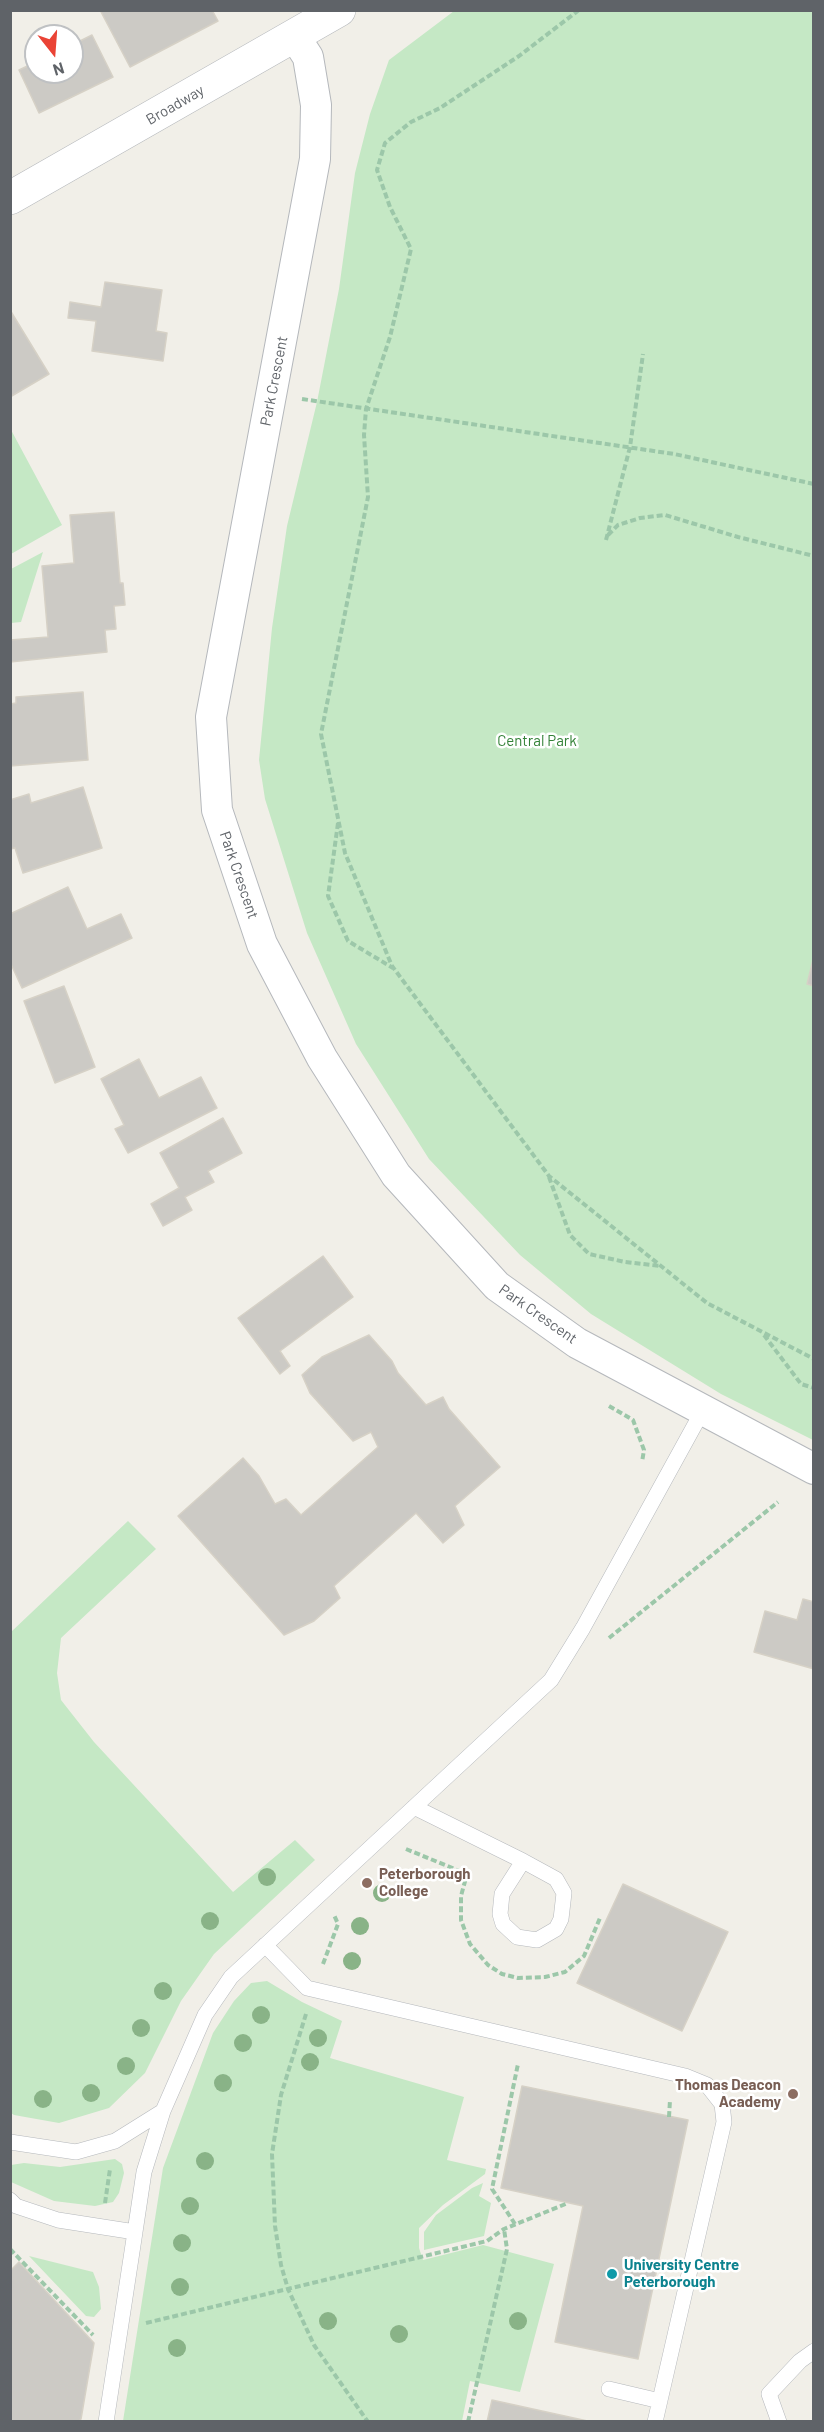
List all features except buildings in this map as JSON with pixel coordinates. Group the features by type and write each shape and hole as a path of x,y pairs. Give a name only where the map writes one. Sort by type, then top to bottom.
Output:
{"street":[{"name":"Broadway","path":"10,198 339,10"},
{"name":"Park Crescent","path":"295,37 308,57 316,105 315,159 211,717 218,810 262,944 321,1058 396,1175 497,1286 577,1343 813,1470"}],"lane":[{"path":"106,2421 144,2172 163,2111 205,2015 231,1977 551,1680 572,1648 703,1410"},
{"path":"414,1808 523,1861 556,1879 564,1893 561,1919 556,1929 537,1940 518,1937 503,1924 500,1914 502,1894 523,1861"},
{"path":"265,1945 307,1988 685,2076 707,2085 722,2104 724,2122 656,2421"},
{"path":"10,2142 76,2152 115,2140 163,2111"},
{"path":"10,2200 16,2206 58,2220 135,2232"},
{"path":"779,2421 770,2394 800,2361 813,2351"},
{"path":"609,2389 660,2401"}],"path":[{"path":"579,10 519,56 447,104 411,122 385,143 377,170 390,207 411,249 390,337 366,408 364,435 368,497 321,734 345,853 393,968 549,1176 707,1303 813,1359"},
{"path":"643,354 630,447 607,538 618,525 640,518 664,515 813,556"},
{"path":"317,402 674,454 813,484"},
{"path":"338,820 328,896 348,941 393,968"},
{"path":"549,1176 570,1235 589,1254 625,1262 661,1266"},
{"path":"762,1332 801,1384 813,1388"},
{"path":"572,1648 590,1653 778,1502"},
{"path":"334,1915 338,1924 281,2095 272,2154 276,2226 281,2265 288,2289 314,2345 368,2421"},
{"path":"515,2224 492,2189 519,2059"},
{"path":"468,2421 507,2250 504,2229"},
{"path":"10,2248 98,2340"}],"green space":[{"name":"Central Park","path":"454,11 813,11 813,1440 721,1394 591,1314 520,1255 429,1159 356,1044 307,933 265,799 259,760 272,628 287,526 317,402 339,289 355,173 370,114 389,60"},
{"path":"10,428 62,525 11,554 10,554"},
{"path":"43,552 21,622 11,623 11,569"},
{"path":"128,1521 156,1549 61,1638 57,1673 61,1700 94,1742 233,1892 295,1840 315,1860 214,1954 181,2001 145,2073 109,2108 59,2123 11,2113 11,1632"},
{"path":"267,1981 302,2002 342,2021 330,2058 464,2097 447,2160 486,2169 485,2174 443,2205 419,2228 419,2248 423,2260 483,2245 554,2264 520,2392 470,2381 462,2421 123,2421 163,2168 213,2033 234,2001 251,1983"},
{"path":"115,2159 122,2164 124,2173 119,2193 113,2202 95,2206 54,2201 11,2182 11,2165 24,2163 60,2167"},
{"path":"483,2183 479,2196 491,2203 484,2236 424,2250 424,2232 436,2215 472,2188"},
{"path":"29,2256 93,2272 99,2287 101,2309 94,2317 86,2316"}],"place":[{"name":"Peterborough College","path":"367,1883"},
{"name":"Thomas Deacon Academy","path":"793,2094"},
{"name":"University Centre Peterborough","path":"612,2274"}]}
